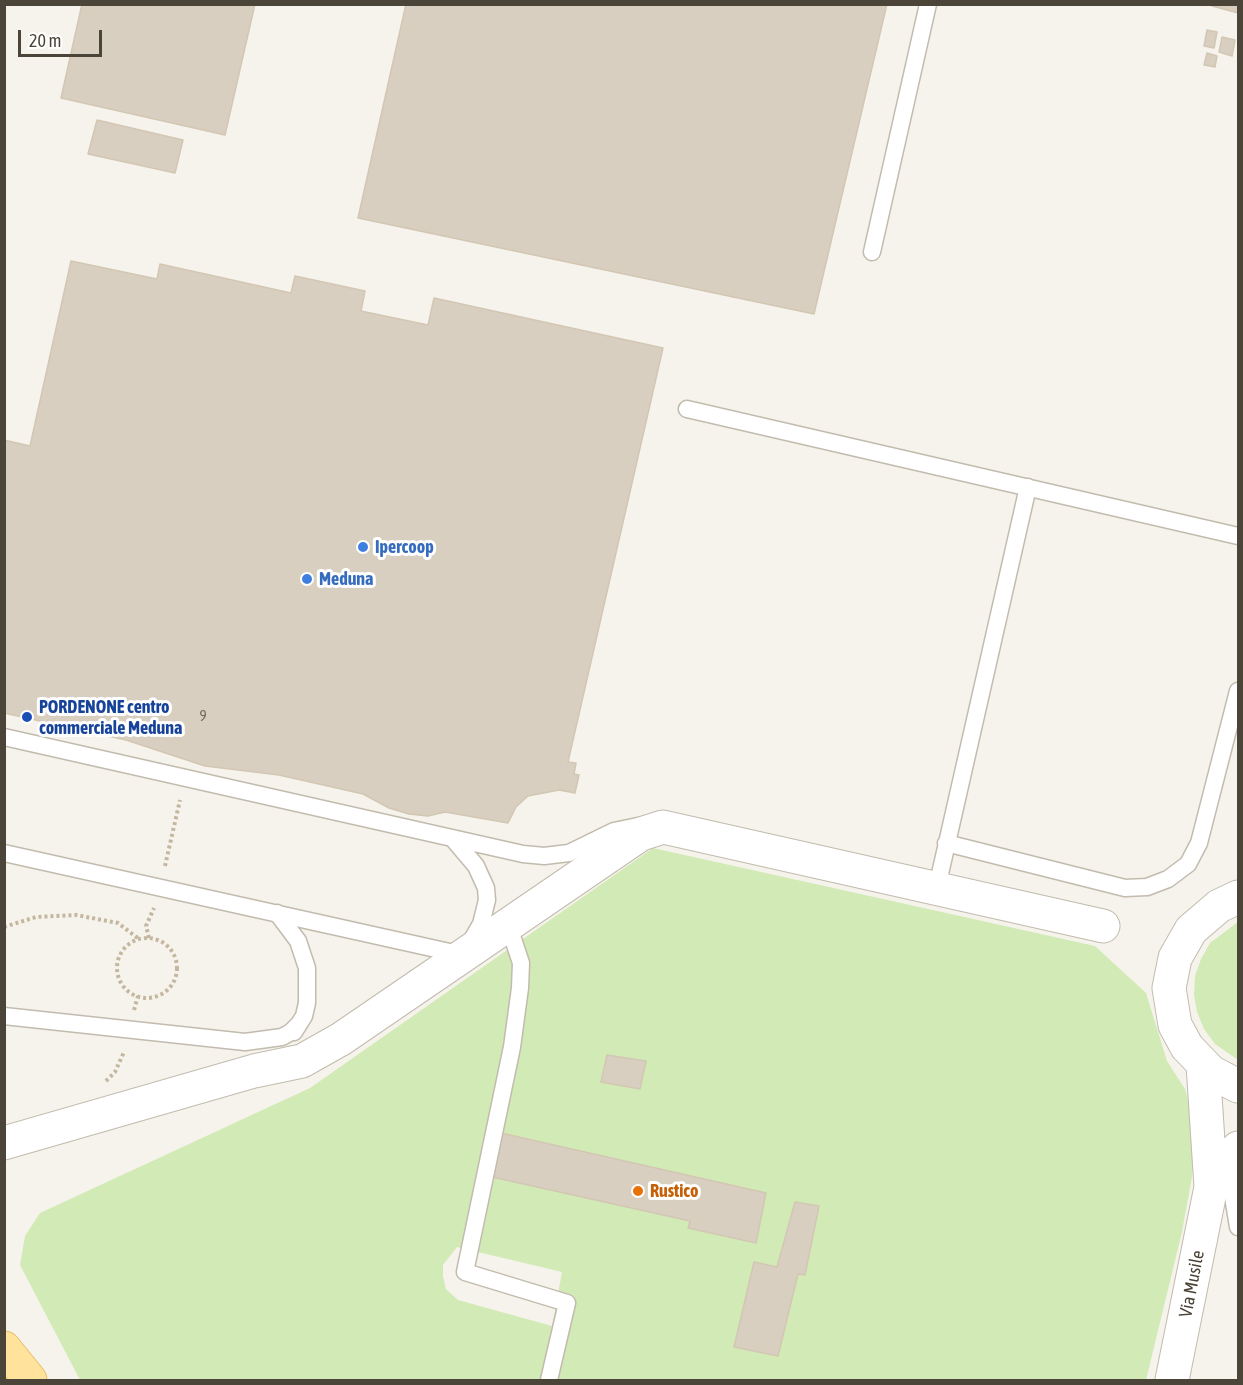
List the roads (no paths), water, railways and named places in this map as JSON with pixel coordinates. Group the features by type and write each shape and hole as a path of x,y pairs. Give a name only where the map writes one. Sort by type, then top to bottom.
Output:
{"main road":[{"path":"4,1348 30,1380"},
{"path":"4,1365 13,1380"}],"street":[{"path":"4,1143 254,1071 302,1061 319,1053 641,834 663,827 1103,926"},
{"path":"1239,897 1219,906 1199,921 1179,948 1172,967 1170,1001 1175,1025 1187,1047 1203,1065 1239,1086"},
{"name":"Via Musile","path":"1172,1380 1226,1166 1203,1065"}],"lane":[{"path":"872,252 928,4"},
{"path":"687,409 1239,536"},
{"path":"936,887 1028,488"},
{"path":"946,843 1125,888 1148,887 1182,871 1196,852 1239,691"},
{"path":"4,737 523,854 557,856 569,853 614,831 642,825 663,827"},
{"path":"4,853 463,955 481,924 487,900 486,888 476,866 454,840"},
{"path":"254,1071 277,1056 304,1016 309,992 307,968 297,942 277,913"},
{"path":"508,924 521,963 520,988 512,1047 465,1272 567,1304 549,1380"},
{"path":"4,1016 245,1042 282,1036 291,1032 299,1024"},
{"path":"1226,1166 1239,1227"}],"place":[{"name":"Ipercoop","path":"363,547"},
{"name":"Meduna","path":"307,579"},
{"name":"PORDENONE centro commerciale Meduna","path":"27,717"},
{"name":"Rustico","path":"638,1191"}]}
